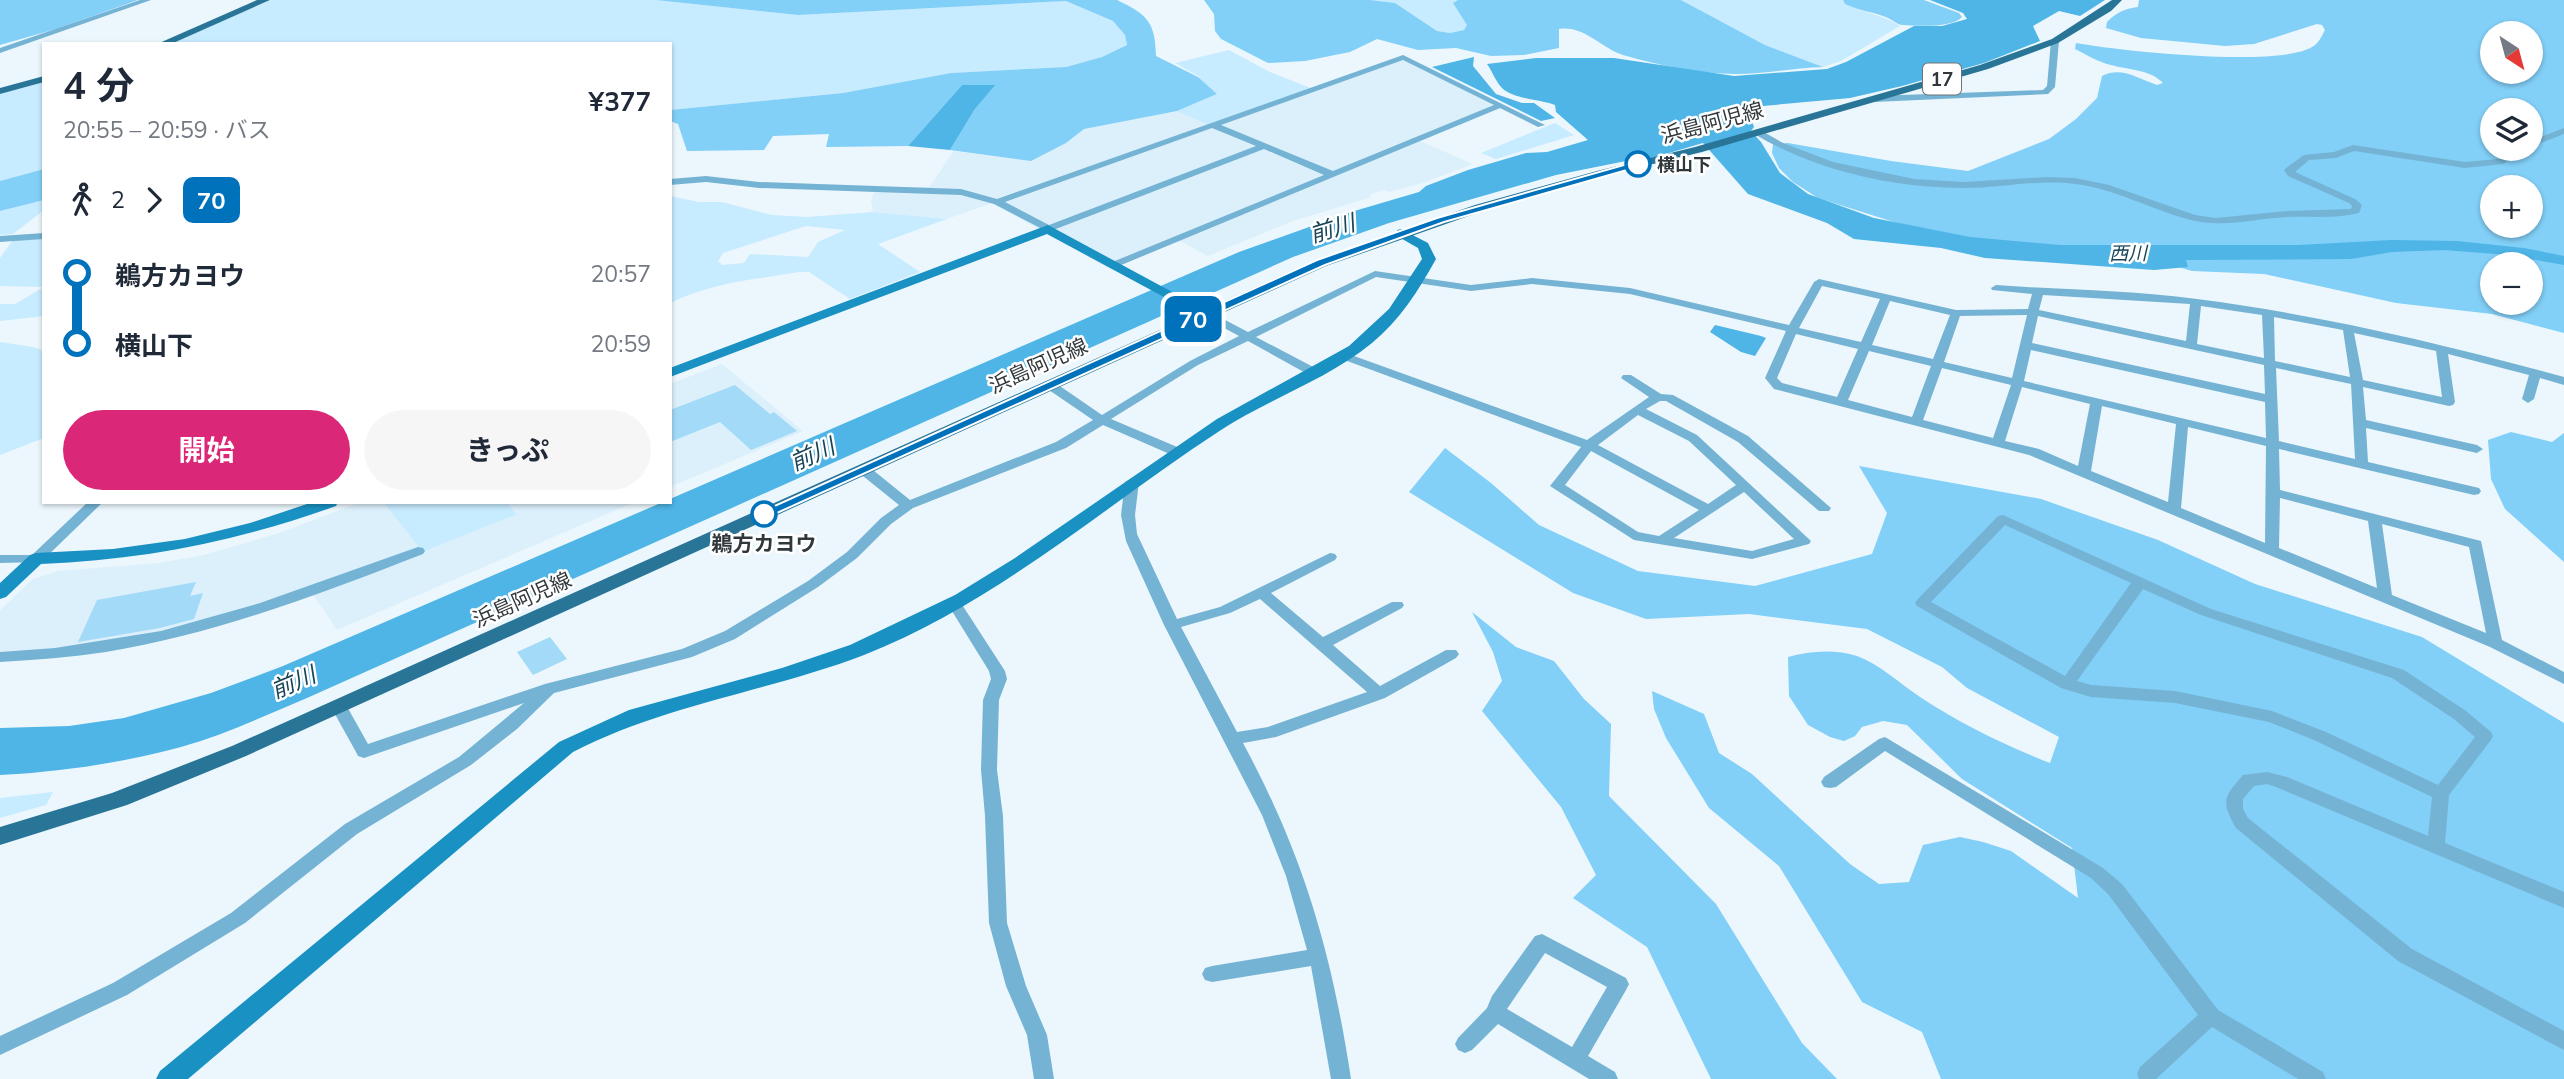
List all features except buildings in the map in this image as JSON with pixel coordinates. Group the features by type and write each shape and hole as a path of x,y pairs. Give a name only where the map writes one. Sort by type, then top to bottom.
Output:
{"main road":[{"path":"167,42 265,0"},
{"name":"浜島阿児線","path":"0,836 67,817 164,782 339,707 1050,384 1201,311 1321,263 1401,233 1601,173 1698,150 1983,67 2055,41 2108,9 2117,0"},
{"path":"0,91 42,80"}],"street":[{"path":"0,51 147,0"},
{"path":"1874,99 2045,92 2052,88 2055,41"},
{"path":"996,202 1403,57 1541,125"},
{"path":"1114,265 1501,105"},
{"path":"1215,125 1331,174"},
{"path":"2543,139 2564,131"},
{"path":"1757,133 1798,155 1893,177 1964,185 2031,179 2076,181 2116,189 2193,218 2221,222 2273,215 2332,215 2356,211 2357,205 2351,201 2291,173 2290,170 2307,157 2336,155 2359,149 2451,164 2477,165 2501,161"},
{"path":"672,372 1264,146"},
{"path":"672,181 706,179 759,185 946,190 973,194 996,202 1048,229 1315,373"},
{"path":"169,1079 308,960 566,747 598,730 660,707 791,672 854,651 899,632 954,603 1032,554 1132,482 1246,408 1343,356 1368,338 1417,281 1429,259 1427,250 1401,233"},
{"path":"0,239 42,236"},
{"path":"339,707 364,752 551,688 687,653 730,635 813,584 852,555 886,521 908,505 1061,445 1194,363 1375,274 1471,288 1532,281 1582,284 1670,300 2474,491"},
{"path":"2441,348 2449,402 2034,312 1956,313 1819,282 1771,378 1778,386 2034,452 2495,643 2564,679"},
{"path":"1996,288 2196,302 2267,313 2441,348 2564,381"},
{"path":"1998,443 2017,384 2038,291"},
{"path":"1841,402 1886,298"},
{"path":"2191,346 2196,302"},
{"path":"1916,422 1956,313"},
{"path":"2267,313 2275,493 2272,551"},
{"path":"2348,328 2357,382 2362,464"},
{"path":"2025,345 2269,399"},
{"path":"1343,356 1479,408 1589,445 1708,509"},
{"path":"2528,400 2536,373"},
{"path":"1627,378 1658,397 1669,398 1743,439 1824,508"},
{"path":"1050,384 1100,419 1177,452"},
{"path":"1638,410 1693,438 1804,541 1752,555 1634,536 1557,486 1589,445 1638,410 1658,397"},
{"path":"2084,471 2096,403"},
{"path":"2174,509 2182,422"},
{"path":"2360,423 2477,449"},
{"path":"863,469 908,505"},
{"path":"1132,482 1129,504 1130,533 1171,625 1233,739 1284,846 1308,912 1319,956 1341,1079"},
{"path":"1660,541 1744,486"},
{"path":"2275,493 2476,544 2495,643"},
{"path":"0,593 94,504"},
{"path":"0,559 109,556 156,551 259,526 324,504"},
{"path":"2436,845 2441,794 2485,736 2460,715 2398,674 2206,612 2003,519 1922,603 2067,684 2091,691 2175,697 2272,717 2320,736 2441,794"},
{"path":"2375,520 2385,597"},
{"path":"0,657 45,655 168,635 321,589 418,551"},
{"path":"1171,625 1225,610 1330,557"},
{"path":"2067,684 2140,582"},
{"path":"1261,592 1379,694"},
{"path":"954,603 997,671 999,679 991,700 989,770 994,816 998,923 1016,986 1037,1035 1044,1079"},
{"path":"1323,644 1396,605"},
{"path":"1233,739 1270,733 1379,694 1451,654"},
{"path":"0,1046 120,989 238,918 351,829 465,761 511,725 551,688"},
{"path":"1830,782 1885,743 2097,873 2115,889 2211,1016 2316,1079"},
{"path":"2564,900 2436,845 2267,778 2249,780 2234,797 2234,810 2242,823 2405,955 2564,1041"},
{"path":"1465,1044 1496,1013 1499,1002 1542,942 1619,984 1575,1060"},
{"path":"1212,974 1319,956"},
{"path":"1496,1013 1608,1079"},
{"path":"2147,1074 2211,1016"}],"shaded area":[{"path":"0,0 138,0 56,29 0,45"},
{"path":"271,0 656,0 798,15 1066,1 1113,21 1125,35 1127,45 1102,57 1066,67 951,73 843,93 672,110 672,42 172,42"},
{"path":"656,0 1117,0 1136,10 1148,21 1154,35 1156,56 1198,77 1217,94 1177,111 1084,129 1066,143 1031,161 950,150 975,109 994,85 962,85 908,146 826,147 829,134 773,136 764,150 687,151 678,124 672,122 672,110 843,93 951,73 1066,67 1102,57 1127,45 1125,35 1113,21 1066,1 798,15"},
{"path":"1204,0 1370,0 1395,3 1437,31 1450,33 1464,30 1467,25 1453,3 1458,0 1681,0 1765,45 1823,67 1747,74 1694,71 1623,55 1576,30 1568,29 1559,29 1559,48 1524,55 1491,56 1456,48 1418,50 1377,39 1350,52 1305,61 1268,63 1221,39 1215,31 1214,14"},
{"path":"1368,0 1458,0 1453,3 1468,25 1464,30 1450,33 1437,31 1395,3"},
{"path":"1681,0 1843,0 1845,4 1900,26 1841,61 1823,67 1765,45"},
{"path":"1843,0 1924,0 1959,13 1962,17 1943,25 1901,25 1883,16 1845,4"},
{"path":"2139,0 2564,0 2564,333 2496,315 2543,315 2543,252 2480,252 2480,313 2396,303 2264,274 2192,271 2102,245 2038,245 1968,238 1897,223 1818,198 1793,182 1779,168 1772,153 1773,144 1788,143 1968,171 2049,139 2076,119 2097,98 2102,76 2116,72 2157,85 2163,83 2145,72 2097,60 2075,49 2076,43 2197,56 2266,56 2293,53 2312,47 2325,30 2322,25 2317,24 2254,44 2225,46 2141,38 2106,28 2107,22 2125,10 2138,7"},
{"path":"1229,50 1270,72 1313,89 1209,125 1177,111 1217,94 1200,77 1175,63"},
{"path":"1402,58 1502,108 1420,141 1473,164 1423,183 1389,192 1384,190 1369,195 1372,197 1293,221 1208,256 1178,240 1110,269 992,203 947,219 873,212 871,201 876,187 929,187 954,151 1031,160 1066,143 1084,129 1177,111 1210,124"},
{"path":"42,83 42,170 0,181 0,94"},
{"path":"1555,123 1574,135 1496,159 1481,153"},
{"path":"42,170 42,200 0,211 0,181"},
{"path":"672,196 699,202 722,202 772,215 807,217 873,212 947,219 878,244 920,272 850,299 809,272 718,286 672,302","holes":["806,226 845,230 818,242 808,257 750,254 744,263 722,265 718,261 723,253"]},
{"path":"42,200 42,212 13,234 0,235 0,211"},
{"path":"42,239 42,287 0,286 0,258 13,240"},
{"path":"42,288 42,316 0,321 0,304 15,304"},
{"path":"0,342 42,350 42,439 0,455"},
{"path":"722,364 803,431 672,486 672,383"},
{"path":"2511,432 2552,442 2564,433 2564,562 2505,509 2491,479 2488,440"},
{"path":"1445,448 1539,525 1638,571 1755,586 1872,554 1887,513 1859,466 2041,499 2158,540 2255,584 2422,637 2564,723 2564,1079 1941,1079 1922,1032 1862,1002 1779,866 1709,808 1666,738 1654,709 1652,691 1704,714 1719,753 1752,774 1850,864 1879,884 1909,882 1923,845 1960,837 2011,851 2078,898 2072,848 1962,779 1907,725 1883,721 1862,727 1855,736 1844,741 1808,725 1789,696 1788,657 1822,652 1857,656 1874,664 1935,707 1967,725 2050,763 2059,737 1967,688 1942,667 1867,629 1749,614 1646,619 1573,593 1409,492"},
{"path":"356,504 385,504 424,552 517,513 509,504 630,504 337,630 312,593 156,638 0,657 0,610 33,579 58,571 158,563 204,555 279,533"},
{"path":"385,504 509,504 517,514 423,552"},
{"path":"1472,612 1516,647 1554,661 1584,699 1611,724 1609,796 1716,904 1802,1043 1837,1079 1711,1079 1647,947 1573,898 1596,875 1561,807 1482,711 1502,681 1493,652"},
{"path":"53,792 46,805 0,818 0,798"}],"water":[{"path":"1930,0 2105,0 2080,16 2059,11 2033,26 2040,41 1984,63 1850,98 1763,106 1751,119 1754,127 1751,131 1780,173 1808,194 1874,218 1970,237 2060,245 2299,245 2391,240 2457,241 2524,248 2564,256 2564,265 2543,261 2543,252 2444,250 2392,252 2351,259 2186,260 2188,267 2154,270 1985,258 1941,248 1854,239 1827,223 1748,194 1703,143 1652,158 1556,175 1389,223 1293,257 307,698 213,737 158,753 113,762 46,772 0,775 0,728 69,726 124,718 211,693 283,666 658,504 672,504 672,498 1239,252 1351,212 1419,192 1426,186 1468,170 1526,153 1547,152 1588,140 1556,112 1555,105 1507,92 1500,86 1487,64 1536,58 1614,58 1734,76 1827,69 1846,62 1914,26 1942,26 1967,19 1963,13"},
{"path":"1474,57 1473,66 1496,94 1522,103 1534,103 1555,118 1541,121 1432,67"},
{"path":"962,85 995,85 975,109 950,150 908,146"},
{"path":"1715,325 1766,338 1755,356 1741,352 1710,332"}],"bus line":[{"name":"70","path":"764,514 1363,246 1440,220 1638,164"}],"place":[{"name":"横山下","path":"1638,164"},
{"name":"鵜方カヨウ","path":"764,514"}],"water label":[{"name":"前川","path":"1332,228"},
{"name":"西川","path":"2128,253"},
{"name":"前川","path":"812,454"},
{"name":"前川","path":"293,682"}]}
